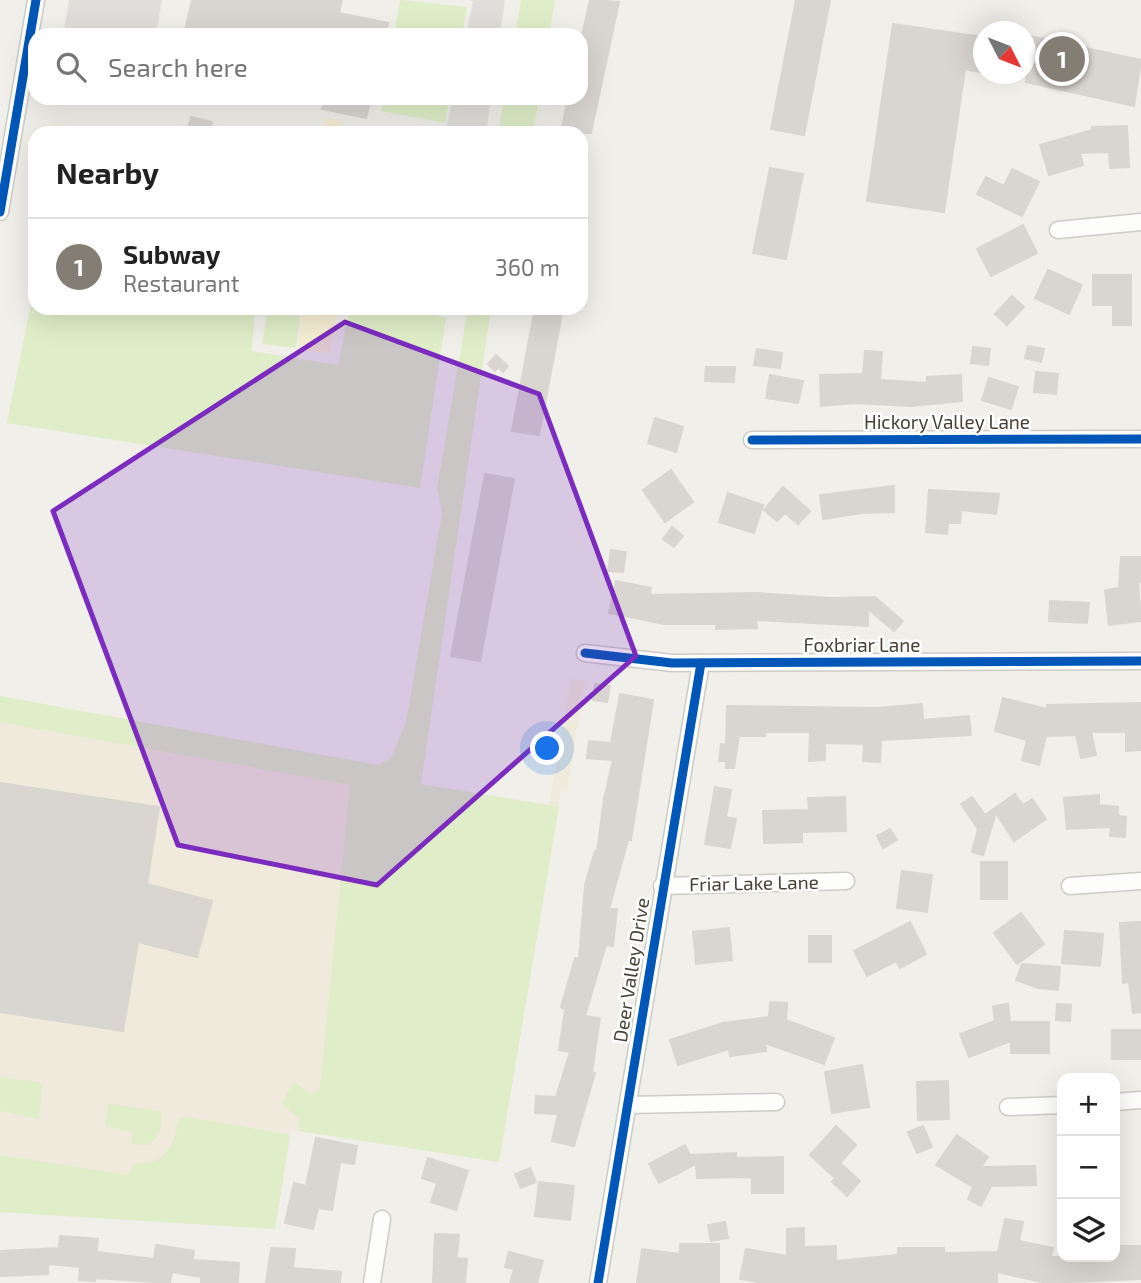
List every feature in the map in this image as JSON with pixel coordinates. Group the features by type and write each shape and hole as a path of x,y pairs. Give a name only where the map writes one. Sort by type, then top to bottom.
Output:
{"street":[{"path":"31,28 36,0"},
{"path":"0,212 28,47"},
{"path":"1058,230 1141,222"},
{"name":"Hickory Valley Lane","path":"752,440 1141,439"},
{"name":"Foxbriar Lane","path":"584,653 672,663 1141,661"},
{"name":"Deer Valley Drive","path":"598,1283 701,663"},
{"name":"Friar Lake Lane","path":"662,886 846,881"},
{"path":"1070,886 1141,881"},
{"path":"1120,1102 1141,1101"},
{"path":"628,1105 776,1102"},
{"path":"1008,1107 1057,1105"},
{"path":"372,1283 382,1219"}],"highlighted area":[{"path":"345,322 539,394 636,656 377,885 178,845 53,511"}],"shaded area":[{"path":"69,0 162,0 157,28 64,28"},
{"path":"469,0 505,0 501,28 467,28 473,1"},
{"path":"451,105 490,105 487,126 447,126"},
{"path":"571,679 585,681 567,792 561,791 499,1162 291,1130 275,1229 0,1212 0,717 549,805"}],"green space":[{"path":"400,0 467,7 463,28 395,28"},
{"path":"521,0 555,0 550,28 516,28"},
{"path":"382,105 449,105 445,123 381,111"},
{"path":"503,105 538,105 534,126 499,126"},
{"path":"29,315 255,315 252,351 338,365 349,315 434,315 446,318 420,488 7,423"},
{"path":"267,315 300,315 296,348 262,344"},
{"path":"467,315 490,315 421,784 559,807 499,1162 300,1131 297,1117 282,1103 294,1082 313,1095 320,1088 350,785 0,722 0,696 378,765 391,758 406,722 442,513 437,488"},
{"path":"0,1077 42,1083 39,1119 0,1111"},
{"path":"108,1104 160,1111 161,1125 156,1138 149,1145 131,1144 133,1132 105,1126"},
{"path":"187,1117 290,1135 275,1229 0,1212 0,1155 129,1175 134,1163 153,1161 166,1153 174,1139 179,1120"}],"sand":[{"path":"325,119 341,120 340,126 324,126"},
{"path":"302,315 336,315 330,353 298,350"}],"building":[{"path":"192,0 342,0 339,13 388,23 387,28 186,28"},
{"path":"590,0 619,2 591,133 588,133 588,126 562,126 567,105 588,105 588,28 584,28"},
{"path":"796,0 830,0 804,135 771,129"},
{"path":"893,24 973,35 973,71 965,69 944,212 867,201"},
{"path":"1036,37 1141,60 1134,106 1035,84"},
{"path":"323,105 369,105 366,118 322,109"},
{"path":"191,117 212,122 211,126 189,126"},
{"path":"1127,126 1129,167 1110,168 1109,152 1080,153 1083,165 1049,175 1040,145 1092,130 1092,127"},
{"path":"770,168 803,174 786,259 753,253"},
{"path":"1012,169 1039,182 1022,216 977,194 986,177 1004,186"},
{"path":"1023,225 1037,253 991,276 977,249"},
{"path":"1048,270 1082,285 1069,314 1035,298"},
{"path":"1093,275 1131,275 1131,325 1113,325 1113,305 1093,305"},
{"path":"1012,296 1024,307 1007,325 995,314"},
{"path":"534,315 562,315 539,435 512,431"},
{"path":"1028,346 1044,349 1041,362 1025,358"},
{"path":"973,347 990,349 988,365 971,363"},
{"path":"757,349 782,353 780,368 754,365"},
{"path":"865,351 882,352 880,380 927,383 927,377 961,375 962,401 911,406 856,403 821,406 820,375 863,374"},
{"path":"496,355 508,366 503,372 498,367 495,371 488,364"},
{"path":"706,367 735,367 734,382 705,381"},
{"path":"1036,372 1058,374 1056,394 1034,392"},
{"path":"770,375 803,381 798,403 766,398"},
{"path":"989,378 1018,387 1011,409 982,400"},
{"path":"655,418 683,427 676,452 648,443"},
{"path":"671,470 693,502 665,522 643,490"},
{"path":"485,474 514,479 480,661 451,656"},
{"path":"894,486 894,512 861,513 823,519 820,495"},
{"path":"783,487 810,511 798,524 785,513 777,521 764,510"},
{"path":"929,490 999,494 996,514 961,510 960,523 948,523 947,534 926,532"},
{"path":"728,493 763,505 754,533 719,522"},
{"path":"672,527 683,536 674,547 663,539"},
{"path":"611,550 626,552 623,572 608,571"},
{"path":"1121,557 1141,557 1141,582 1138,582 1141,621 1109,625 1105,590 1119,588"},
{"path":"616,581 651,588 650,595 756,593 830,598 875,597 903,621 894,631 868,609 868,626 756,620 757,628 716,629 716,624 664,624 609,613"},
{"path":"1050,601 1089,603 1087,623 1049,621"},
{"path":"595,684 610,686 607,702 593,700"},
{"path":"620,694 653,700 631,840 628,840 609,909 617,909 613,946 606,945 585,1016 600,1018 592,1072 595,1073 574,1146 552,1141 558,1114 535,1113 536,1096 556,1097 570,1052 559,1050 565,1010 561,1007 575,958 579,959 585,885 595,851 597,852 604,799 613,760 587,758 589,741 611,743"},
{"path":"1003,698 1047,709 1047,705 1141,703 1141,750 1126,751 1126,732 1091,732 1096,755 1081,758 1076,735 1046,736 1039,765 1022,760 1027,740 995,731"},
{"path":"922,704 923,720 969,716 971,735 881,740 880,762 863,761 864,744 825,743 825,760 809,761 810,732 765,732 765,736 739,736 734,768 726,768 726,761 719,761 721,744 726,745 727,706 876,708"},
{"path":"0,783 159,807 147,884 212,901 197,957 138,942 123,1031 0,1012"},
{"path":"715,787 731,790 726,817 736,819 730,848 705,844"},
{"path":"1015,794 1023,805 1032,799 1046,819 1014,841 996,813 983,855 972,852 978,829 961,804 972,797 985,815"},
{"path":"1099,795 1099,805 1118,807 1118,816 1126,817 1125,837 1110,836 1111,827 1067,829 1064,798"},
{"path":"845,797 846,831 802,832 802,842 764,843 763,811 809,810 808,798"},
{"path":"890,829 897,840 883,848 877,836"},
{"path":"981,862 1007,862 1007,899 981,899"},
{"path":"902,871 932,875 927,912 897,908"},
{"path":"1021,913 1044,944 1017,964 994,933"},
{"path":"910,922 926,954 900,968 896,961 867,976 854,951"},
{"path":"1141,922 1141,1012 1133,1013 1129,982 1123,983 1120,923"},
{"path":"729,928 732,960 696,964 693,932"},
{"path":"1065,931 1103,934 1100,966 1062,963"},
{"path":"809,936 831,936 831,962 809,962"},
{"path":"1022,964 1060,967 1058,990 1038,988 1016,980"},
{"path":"770,1002 787,1003 786,1020 834,1038 824,1064 765,1043 766,1051 730,1056 729,1049 678,1065 670,1040 723,1023 769,1017"},
{"path":"1008,1004 1010,1022 1049,1022 1049,1053 1011,1053 1011,1041 969,1057 960,1034 995,1021 993,1006"},
{"path":"1057,1004 1071,1005 1070,1021 1056,1020"},
{"path":"1112,1030 1141,1030 1141,1059 1112,1059"},
{"path":"862,1065 869,1107 832,1113 825,1072"},
{"path":"948,1081 949,1119 918,1120 917,1082"},
{"path":"836,1126 856,1145 840,1163 860,1181 847,1196 832,1182 835,1178 810,1155"},
{"path":"923,1126 932,1147 917,1153 908,1132"},
{"path":"957,1135 988,1157 981,1167 1035,1166 1036,1185 991,1186 981,1206 968,1199 973,1187 936,1165"},
{"path":"316,1138 357,1146 354,1164 340,1162 332,1210 318,1208 313,1229 285,1223 294,1183 306,1186"},
{"path":"685,1145 690,1155 736,1153 736,1158 783,1157 783,1193 752,1193 752,1177 697,1178 696,1164 659,1183 649,1164"},
{"path":"428,1158 468,1171 456,1210 431,1202 437,1183 422,1178"},
{"path":"530,1168 536,1182 521,1188 515,1174"},
{"path":"539,1182 574,1186 570,1220 535,1216"},
{"path":"1005,1219 1023,1222 1019,1241 1053,1248 1051,1257 1057,1257 1057,1262 1120,1262 1120,1246 1141,1246 1141,1279 1046,1283 997,1272 997,1282 764,1283 740,1279 746,1249 787,1256 787,1229 804,1228 804,1247 836,1246 836,1261 898,1255 898,1248 944,1248 944,1253 998,1252"},
{"path":"725,1222 728,1238 711,1241 708,1225"},
{"path":"435,1234 459,1235 457,1258 467,1259 465,1283 433,1283"},
{"path":"60,1236 98,1239 97,1252 154,1259 156,1245 194,1251 193,1260 239,1263 238,1283 201,1283 201,1277 172,1272 170,1283 95,1278 95,1281 79,1280 80,1267 48,1264 48,1274 0,1276 0,1251 59,1248"},
{"path":"680,1244 719,1244 719,1283 637,1283 642,1249 680,1254"},
{"path":"271,1248 295,1249 293,1268 341,1272 340,1283 266,1283"},
{"path":"509,1252 543,1261 537,1283 510,1283 514,1269 505,1267"}],"cycle path":[{"path":"31,28 36,0"},
{"path":"0,212 28,47"},
{"path":"752,440 1141,439"},
{"path":"585,653 672,663 1141,661"},
{"path":"598,1283 701,663"}],"place":[{"name":"Subway","path":"1062,59"}]}
